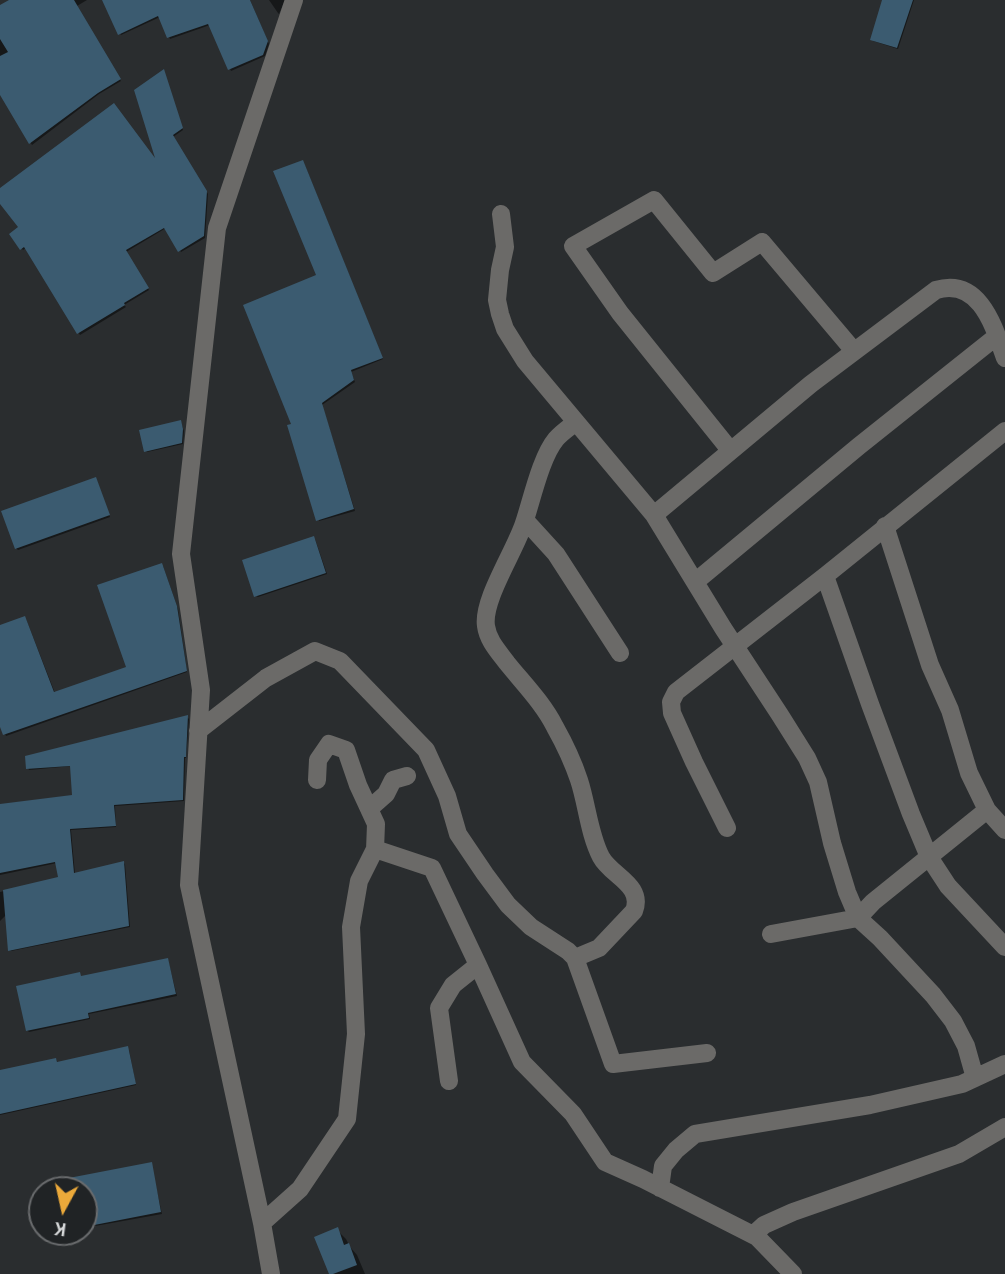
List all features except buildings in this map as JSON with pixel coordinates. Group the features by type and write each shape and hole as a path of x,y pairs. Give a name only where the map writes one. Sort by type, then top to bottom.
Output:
{"street":[{"path":"271,1274 188,885 201,690 181,554 217,228 294,0"},
{"path":"730,450 620,313 573,246 654,200 713,273 762,242 854,351"},
{"path":"501,214 505,247 497,300 505,329 525,361 654,515 734,647 787,726 818,782 832,843 858,918 933,995 953,1021 966,1046 975,1078"},
{"path":"654,515 811,384 936,290 959,288 972,295 992,320 1005,358"},
{"path":"695,582 997,336"},
{"path":"575,958 599,948 634,911 636,896 631,887 612,872 601,858 578,779 555,726 544,708 493,645 485,618 487,605 520,535 547,454 556,438 576,422"},
{"path":"727,828 671,708 676,692 1005,431"},
{"path":"525,520 556,554 620,653"},
{"path":"885,526 930,665 950,710 969,773 987,810 1005,830"},
{"path":"825,576 870,704 929,857 947,886 1005,947"},
{"path":"198,731 266,678 315,651 340,661 426,750 447,796 458,834 508,905 531,926 575,958 613,1064 707,1053"},
{"path":"262,1223 300,1189 347,1119 356,1034 351,927 359,881 375,850 376,824 346,750 329,744 318,760 317,780"},
{"path":"369,809 386,794 393,780 407,776"},
{"path":"771,934 858,918 873,902 987,810"},
{"path":"375,850 432,868 522,1062 573,1114 605,1162 757,1237 793,1274"},
{"path":"449,1081 439,1008 453,985 478,964"},
{"path":"660,1188 663,1166 676,1150 695,1134 870,1105 962,1084 1005,1063"},
{"path":"753,1235 764,1225 793,1212 959,1154 1005,1127"}]}
